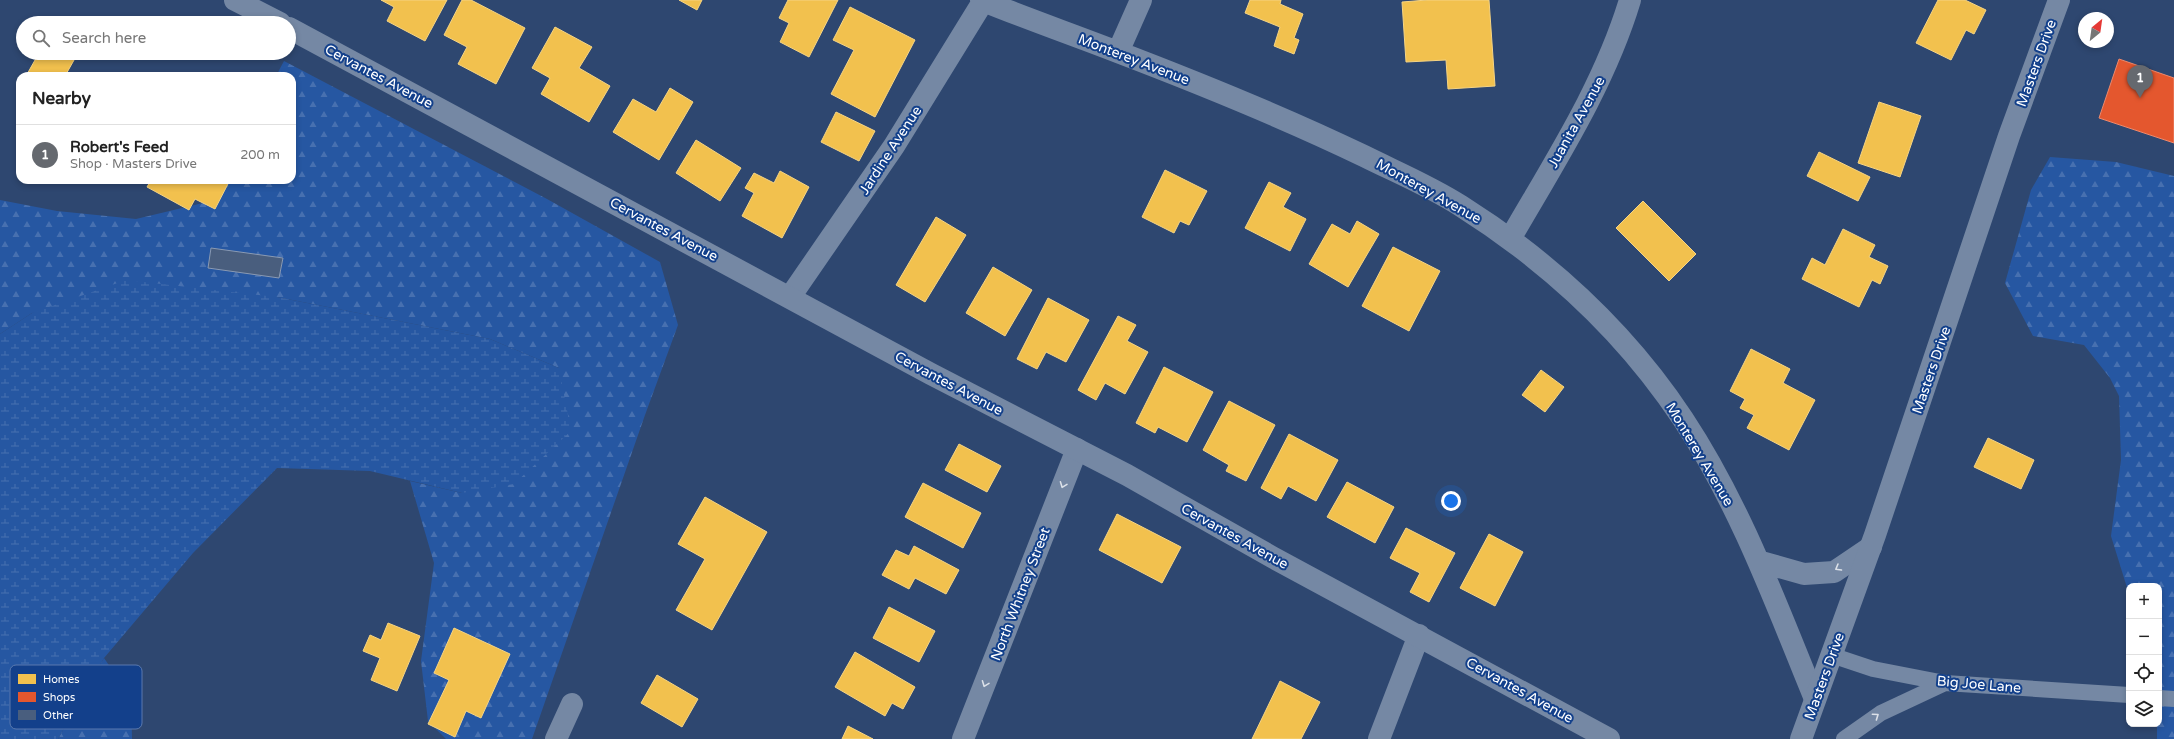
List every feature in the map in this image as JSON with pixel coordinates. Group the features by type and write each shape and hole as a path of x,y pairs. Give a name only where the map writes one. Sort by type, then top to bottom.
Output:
{"street":[{"path":"235,0 266,16"},
{"name":"Monterey Avenue","path":"983,0 1300,125 1459,204 1510,239 1566,284 1638,359 1683,418 1714,471 1758,561 1815,699"},
{"name":"Jardine Avenue","path":"790,297 894,146 983,0"},
{"path":"1118,52 1141,0"},
{"name":"Juanita Avenue","path":"1510,239 1581,116 1604,71 1630,0"},
{"name":"Masters Drive","path":"1801,739 1870,547 2009,136 2059,0"},
{"name":"Cervantes Avenue","path":"296,32 931,374 1077,449 1609,739"},
{"name":"North Whitney Street","path":"963,739 1077,449"},
{"path":"1758,561 1804,574 1834,572 1870,547"},
{"path":"1379,739 1419,636"},
{"path":"556,739 572,704"}],"lane":[{"name":"Big Joe Lane","path":"1831,655 1873,669 1945,683 2126,695"},
{"path":"1844,739 1881,713 1945,683"},
{"path":"2162,698 2174,699"}],"green space":[{"path":"284,61 547,199 660,262 678,325 532,739 446,739 428,721 421,661 434,563 410,481 462,493 559,368 490,339 277,297 32,313 0,334 0,200 57,211 136,219 203,203 215,184 296,184 296,72 278,72"},
{"path":"2050,157 2116,162 2174,176 2174,739 2157,739 2157,727 2162,727 2162,583 2126,583 2126,584 2111,536 2121,460 2119,396 2110,378 2084,345 2033,336 2005,283 2031,190"},
{"path":"126,280 277,297 490,339 559,368 571,431 514,484 462,493 370,471 277,468 193,553 104,658 100,665 10,665 10,729 64,729 58,739 0,739 0,334 32,313"},
{"path":"104,658 109,665 100,665"},
{"path":"64,729 132,729 132,739 58,739"}],"building: Homes":[{"path":"381,0 447,0 425,41 387,21 394,7"},
{"path":"462,0 471,0 525,28 496,84 458,64 467,47 444,35"},
{"path":"679,0 702,0 697,10"},
{"path":"788,0 838,0 809,57 780,42 789,23 779,18"},
{"path":"1250,0 1281,0 1280,4 1303,14 1294,38 1299,40 1294,54 1274,46 1280,27 1245,13"},
{"path":"1427,0 1489,0 1495,86 1448,89 1446,60 1406,62 1402,2"},
{"path":"1938,0 1965,0 1986,10 1974,34 1966,30 1951,60 1916,43"},
{"path":"850,7 915,40 875,117 831,94 854,50 833,40"},
{"path":"555,27 592,47 579,68 610,86 589,122 541,94 550,78 532,68"},
{"path":"35,60 74,60 67,72 28,72"},
{"path":"670,88 693,102 659,160 613,132 633,99 656,112"},
{"path":"1879,102 1921,116 1900,177 1858,163"},
{"path":"836,112 875,131 859,161 821,142"},
{"path":"696,140 741,168 720,201 676,173"},
{"path":"1819,152 1870,177 1858,201 1807,176"},
{"path":"1165,170 1207,191 1189,225 1180,221 1174,233 1142,217"},
{"path":"780,171 809,187 782,238 742,216 754,193 745,188 754,173 774,183"},
{"path":"1269,182 1291,193 1283,207 1306,219 1290,251 1245,228"},
{"path":"149,184 228,184 215,209 195,199 189,210 147,187"},
{"path":"1643,201 1696,254 1669,281 1616,228"},
{"path":"936,217 966,235 925,302 896,285"},
{"path":"1357,221 1379,234 1348,287 1309,264 1332,224 1350,234"},
{"path":"1843,229 1875,245 1869,257 1888,266 1880,284 1872,280 1859,307 1802,279 1812,258 1825,265"},
{"path":"1393,247 1440,271 1409,331 1362,306"},
{"path":"993,267 1032,290 1005,336 966,313"},
{"path":"1048,298 1089,320 1066,362 1046,352 1037,369 1017,359"},
{"path":"1118,316 1136,325 1127,341 1148,352 1125,394 1105,383 1096,400 1078,390"},
{"path":"1751,349 1790,369 1783,383 1815,400 1789,450 1747,428 1754,415 1740,408 1745,399 1730,391"},
{"path":"1164,367 1213,392 1187,442 1158,427 1155,433 1136,423"},
{"path":"1541,370 1564,387 1545,412 1522,395"},
{"path":"1229,401 1275,425 1246,481 1226,471 1229,465 1203,450"},
{"path":"1289,434 1338,460 1316,501 1288,486 1281,499 1261,488"},
{"path":"1988,438 2034,460 2021,489 1974,467"},
{"path":"959,444 1001,466 987,492 945,470"},
{"path":"1347,482 1394,507 1375,543 1327,517"},
{"path":"923,483 981,513 963,548 905,517"},
{"path":"705,497 767,532 712,630 676,610 705,559 678,544"},
{"path":"1117,514 1181,547 1162,583 1099,550"},
{"path":"1406,528 1455,553 1429,602 1410,592 1420,573 1390,558"},
{"path":"1489,534 1523,552 1495,606 1460,588"},
{"path":"914,546 959,570 946,594 915,578 909,589 882,575 896,550 909,556"},
{"path":"889,607 935,631 919,662 873,638"},
{"path":"388,623 420,636 397,691 371,680 380,658 363,651 370,635 381,640"},
{"path":"454,628 510,654 481,718 466,711 455,737 428,724 449,680 434,673"},
{"path":"855,652 915,687 903,709 892,703 885,716 835,687"},
{"path":"657,675 698,699 682,727 641,703"},
{"path":"1280,681 1320,702 1301,739 1252,739"},
{"path":"848,726 873,739 842,739"}],"building: Shops":[{"path":"2119,59 2174,78 2174,143 2099,118"}],"building: Other":[{"path":"211,248 283,258 279,278 208,268"}],"place":[{"name":"Robert's Feed","path":"2140,98"}]}
